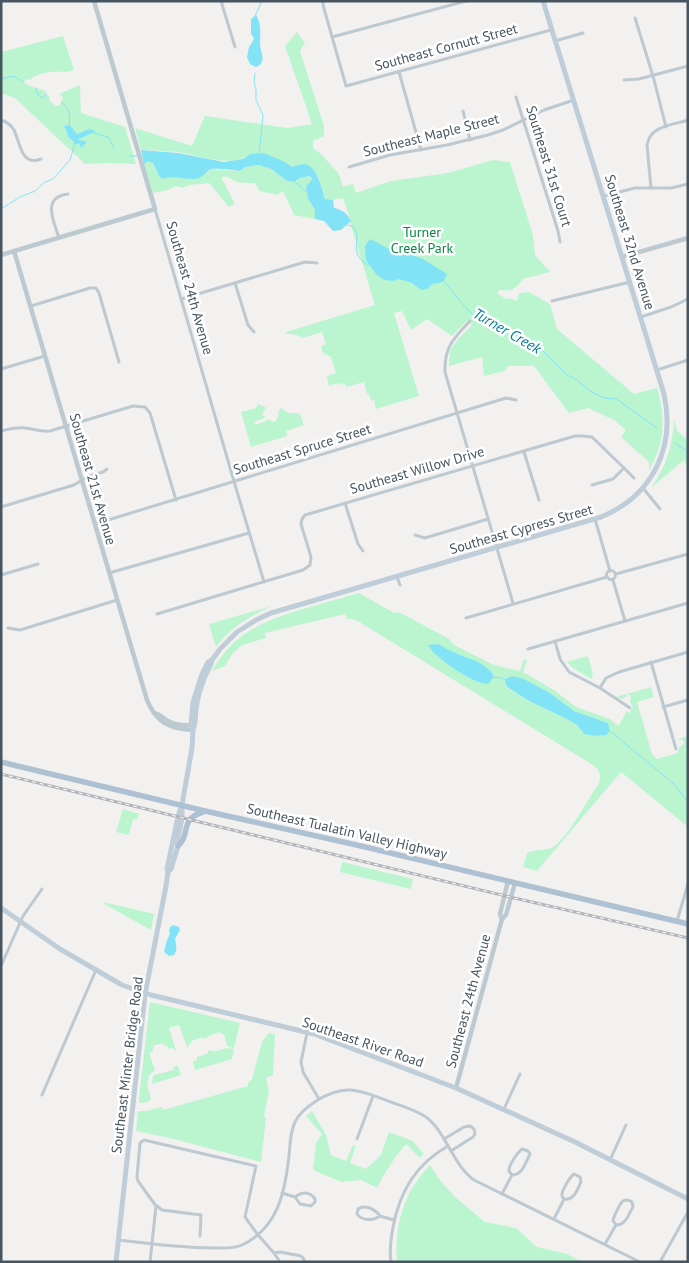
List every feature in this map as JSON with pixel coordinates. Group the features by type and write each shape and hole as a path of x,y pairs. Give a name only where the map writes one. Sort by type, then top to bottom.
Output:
{"main road":[{"name":"Southeast 32nd Avenue","path":"543,1 666,403 668,427 665,446 659,463 643,488"},
{"name":"Southeast Cypress Street","path":"182,805 192,748 193,702 199,681 208,662 237,632 263,616 610,514 624,506 643,488"},
{"name":"Southeast Tualatin Valley Highway","path":"1,762 688,924"},
{"name":"Southeast Minter Bridge Road","path":"168,872 171,869 178,846 182,805"},
{"name":"Southeast Minter Bridge Road","path":"116,1262 145,994 166,886 167,868 182,805"},
{"path":"178,846 181,843 189,820 196,814 205,811"},
{"name":"Southeast River Road","path":"1,908 60,949 122,985 145,994 306,1033 456,1088 504,1109 688,1199"}],"street":[{"name":"Southeast 24th Avenue","path":"94,1 264,582"},
{"path":"221,1 235,47"},
{"path":"323,1 322,4 332,37 466,1"},
{"path":"635,18 666,127"},
{"name":"Southeast Cornutt Street","path":"332,37 346,86 552,30"},
{"path":"555,40 583,33"},
{"path":"624,80 653,76 688,66"},
{"path":"399,72 421,150"},
{"name":"Southeast 31st Court","path":"516,97 560,242"},
{"name":"Southeast Maple Street","path":"349,167 390,155 488,135 544,110 574,100"},
{"path":"463,111 470,140"},
{"path":"1,120 7,122 13,128 22,152 27,158 31,160 41,159"},
{"path":"651,188 647,145 652,134 658,129 688,120"},
{"path":"604,196 630,188 671,188 688,184"},
{"path":"59,238 51,205 61,196 68,194"},
{"path":"1,255 155,209"},
{"path":"622,257 688,238"},
{"name":"Southeast 21st Avenue","path":"14,251 147,700 155,716 160,721 183,730 193,727"},
{"path":"181,299 305,262 317,263"},
{"path":"552,302 630,282"},
{"path":"235,283 248,325 254,332"},
{"path":"31,306 90,288 96,288 119,362"},
{"path":"641,317 672,307 688,299"},
{"path":"470,321 452,341 446,354 445,372 513,603"},
{"path":"1,369 45,356"},
{"path":"657,370 688,360"},
{"name":"Southeast Spruce Street","path":"95,524 506,398 516,400"},
{"path":"1,431 27,428 43,432 66,427 133,406 145,407 150,413 176,500"},
{"name":"Southeast Willow Drive","path":"264,582 303,570 310,565 311,557 301,524 302,518 305,515 575,436 592,438 634,478"},
{"path":"524,452 539,500"},
{"path":"592,486 613,478 624,468"},
{"path":"1,506 74,485 89,476 107,469"},
{"path":"643,488 660,509"},
{"path":"345,503 358,544 363,551"},
{"path":"415,535 425,538 488,519"},
{"path":"595,519 610,571"},
{"path":"109,573 249,533"},
{"path":"610,571 616,574 688,554"},
{"path":"1,575 38,564"},
{"path":"607,577 607,573 610,571"},
{"path":"616,574 613,580 625,621"},
{"path":"397,576 400,585"},
{"path":"466,618 607,577 609,580 613,580"},
{"path":"158,614 264,582"},
{"path":"8,628 20,630 117,600"},
{"path":"528,649 688,603"},
{"path":"555,641 560,659 569,672 600,688 630,708"},
{"path":"600,688 606,678 619,672 688,652"},
{"path":"651,662 676,749"},
{"path":"664,707 688,700"},
{"name":"Southeast 24th Avenue","path":"502,919 500,914 508,881"},
{"name":"Southeast 24th Avenue","path":"456,1088 502,919 506,915 515,883"},
{"path":"677,921 688,884"},
{"path":"1,966 24,916 42,889"},
{"path":"42,1094 96,970"},
{"path":"306,1033 301,1062 303,1072 319,1099"},
{"path":"504,1109 520,1074"},
{"path":"118,1240 195,1248 231,1248 239,1247 258,1235 272,1221 276,1213 286,1175 293,1127 300,1114 319,1099 347,1089 361,1091 425,1116 435,1126 470,1177 640,1262"},
{"path":"357,1139 373,1096"},
{"path":"610,1160 626,1125"},
{"path":"444,1140 464,1127 470,1126 474,1129 475,1134 473,1137 451,1151"},
{"path":"200,1236 201,1215 162,1210 156,1206 138,1181 140,1143 144,1140 256,1166 245,1217 280,1262"},
{"path":"391,1262 394,1220 402,1195 412,1178 426,1162 433,1155 448,1146"},
{"path":"524,1149 528,1151 530,1154 520,1172 517,1175 512,1175 509,1172 510,1168 519,1151 524,1149"},
{"path":"554,1219 564,1199 562,1193 570,1176 574,1174 580,1177 581,1182 573,1197 569,1200 564,1199"},
{"path":"502,1194 512,1175"},
{"path":"282,1193 295,1197 302,1205 311,1206 315,1202 312,1195 304,1193 295,1197"},
{"path":"605,1244 616,1225 625,1222 633,1207 632,1202 627,1200 622,1203 613,1218 616,1225"},
{"path":"150,1262 156,1206"},
{"path":"380,1216 371,1220 360,1218 357,1214 358,1209 363,1207 374,1210 380,1216 394,1220"},
{"path":"660,1262 688,1212"},
{"path":"274,1253 280,1252 301,1256 305,1262"}],"green space":[{"name":"Turner Creek Park","path":"297,32 305,43 300,51 324,126 324,136 313,141 313,148 339,174 343,187 353,184 356,193 391,181 448,173 493,160 510,162 533,235 535,255 550,272 523,279 513,289 508,291 500,290 497,293 506,299 510,298 517,301 519,293 529,292 550,304 557,329 634,394 657,388 663,420 661,440 649,470 649,462 621,437 626,430 614,420 588,408 569,413 534,366 508,366 505,371 484,376 482,357 449,366 450,350 472,325 468,320 452,336 427,319 411,330 402,311 394,313 419,396 376,409 374,400 371,401 369,394 367,394 364,382 346,387 345,383 329,386 327,376 336,373 331,357 323,353 321,346 326,344 322,332 303,338 293,334 286,334 286,332 375,305 343,198 325,199 319,178 303,164 292,167 277,160 250,154 242,158 224,161 177,152 141,150 135,128 192,146 205,116 287,128 312,124 285,46"},
{"path":"63,36 74,70 50,72 35,76 30,80 26,79 24,82 45,91 47,93 45,96 49,96 49,100 56,106 60,105 63,98 59,94 80,85 81,113 125,127 136,164 85,164 15,98 1,93 1,52","holes":["67,125 70,125 77,134 89,129 79,139 80,142 75,145 68,137"]},
{"path":"148,161 153,163 159,176 171,177 207,173 211,169 240,171 245,167 260,165 270,169 287,181 294,182 300,178 310,176 312,179 306,187 308,199 315,210 315,219 294,215 283,191 277,195 260,191 255,183 237,182 227,177 221,177 235,204 229,207 209,183 189,185 182,188 176,186 153,193 144,164"},
{"path":"258,404 267,408 262,415 266,417 254,422 255,425 268,419 275,422 280,408 289,413 300,414 304,425 286,431 287,436 251,447 241,412 256,408"},
{"path":"674,419 677,431 688,440 688,470 684,460 651,488 661,472 668,455"},
{"path":"359,593 394,613 399,612 449,639 454,645 494,665 520,671 524,659 527,660 523,672 554,690 576,707 610,719 617,725 619,725 627,711 630,713 633,707 630,702 631,696 628,694 622,699 616,697 651,687 654,697 637,702 652,754 657,759 678,753 679,747 684,744 683,740 676,740 688,736 688,827 621,772 537,871 523,867 527,853 553,847 565,836 599,783 599,771 593,765 356,620 347,619 345,614 265,633 266,638 242,645 233,653 225,666 212,671 230,646 252,629 291,613","holes":["524,679 550,693 574,711 608,723 605,735 584,734 577,725 569,720 507,688 505,682"]},
{"path":"272,606 241,623 216,647 209,624"},
{"path":"588,656 593,675 591,679 567,662"},
{"path":"123,809 139,814 137,819 133,819 129,835 116,832"},
{"path":"342,862 413,879 411,889 340,872"},
{"path":"103,902 154,914 151,930 104,904"},
{"path":"150,1002 240,1023 234,1048 227,1046 224,1034 220,1032 204,1039 203,1037 191,1041 192,1043 188,1044 189,1047 187,1047 179,1025 169,1028 176,1050 173,1048 168,1049 167,1045 164,1046 163,1043 153,1046 153,1052 149,1053 155,1070 149,1075 147,1085 151,1099 148,1102 141,1103 139,1099"},
{"path":"269,1033 275,1034 273,1075 266,1078 269,1091 264,1116 266,1118 261,1162 136,1131 138,1111 162,1107 163,1110 248,1086 252,1079 262,1042"},
{"path":"227,1048 234,1049 232,1059 195,1070 193,1061 197,1060 197,1057 208,1053 208,1051 212,1050 213,1052"},
{"path":"178,1066 181,1075 152,1084 154,1075 174,1070 173,1067"},
{"path":"312,1111 326,1135 331,1155 346,1161 353,1145 356,1146 350,1163 366,1169 381,1155 389,1132 413,1141 424,1154 420,1158 406,1144 390,1165 377,1188 361,1180 342,1182 313,1170 316,1143 322,1134 306,1116"},
{"path":"430,1165 454,1196 485,1222 516,1228 537,1247 567,1254 582,1262 397,1262 396,1249 399,1222 407,1198 413,1186"}],"water":[{"path":"256,15 260,25 260,46 263,57 261,64 256,67 250,64 247,57 249,47 254,38 251,34 251,19"},
{"path":"70,125 77,134 89,129 96,131 79,139 80,141 87,142 81,148 79,143 75,145 68,137 64,126"},
{"path":"141,150 178,153 224,162 243,159 250,154 264,153 292,167 302,164 308,165 318,178 325,199 333,200 334,208 344,212 351,221 341,230 333,231 324,221 315,219 315,210 308,199 306,187 312,179 310,176 300,178 294,182 287,181 271,169 259,165 245,167 240,171 211,169 194,179 174,177 162,179 153,163 148,161 144,164"},
{"path":"370,239 389,249 421,258 447,274 444,281 421,290 412,283 399,279 393,281 384,280 376,274 366,260 365,246"},
{"path":"438,644 481,664 493,674 493,678 488,684 473,680 464,675 438,657 428,645"},
{"path":"512,676 524,679 550,693 574,711 608,723 610,731 606,735 584,734 577,725 569,720 529,701 507,687 506,679"},
{"path":"173,925 179,927 180,930 175,939 175,953 169,956 164,952 170,934 170,927"}],"waterway":[{"path":"255,16 262,1"},
{"path":"255,73 256,100 263,115 259,155"},
{"name":"Turner Creek","path":"1,79 14,76 23,82"},
{"name":"Turner Creek","path":"36,88 41,98 47,95"},
{"name":"Turner Creek","path":"61,102 69,113 69,127"},
{"name":"Turner Creek","path":"90,133 108,137 114,148"},
{"path":"1,209 53,179 70,160 75,143"},
{"name":"Turner Creek","path":"130,156 138,156"},
{"name":"Turner Creek","path":"294,181 308,193"},
{"name":"Turner Creek","path":"347,225 352,227 357,233 359,257 370,266"},
{"name":"Turner Creek","path":"444,281 472,314 515,334 541,349 567,375 577,380 590,391 604,398 616,399 657,428"},
{"name":"Turner Creek","path":"675,443 688,452"},
{"path":"491,677 506,680"},
{"path":"610,731 674,784 688,802"}],"railway":[{"path":"1,774 688,938"}]}
